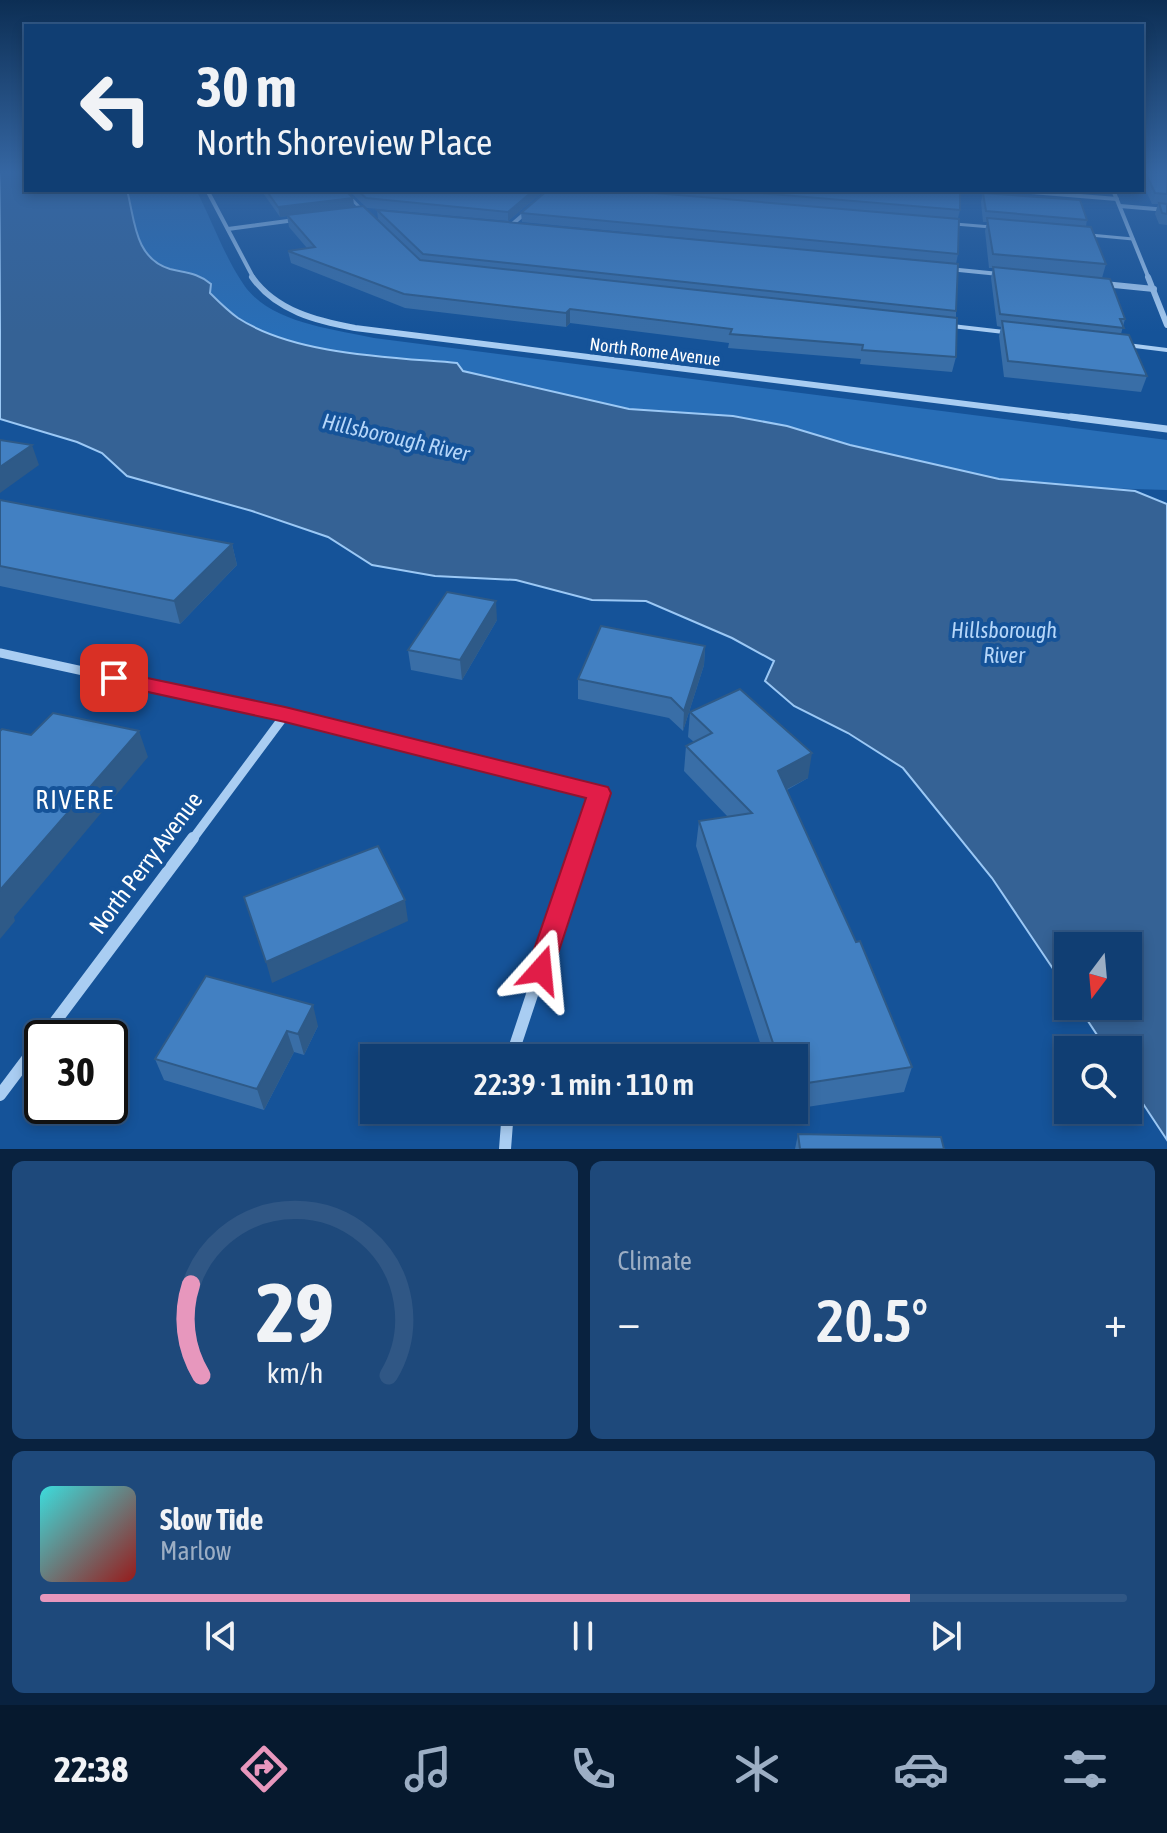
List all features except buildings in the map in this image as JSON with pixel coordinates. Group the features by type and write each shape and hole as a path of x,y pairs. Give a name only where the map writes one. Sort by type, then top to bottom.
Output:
{"street":[{"name":"North Rome Avenue","path":"226,225 256,283 283,307 331,323 420,337 1167,429"},
{"path":"228,229 261,225"},
{"path":"494,225 525,228"},
{"path":"1127,225 1167,325"},
{"path":"948,269 1011,275"},
{"path":"1090,283 1154,289"},
{"path":"0,653 285,715 599,793 516,1044"},
{"name":"North Perry Avenue","path":"56,1020 285,715"},
{"name":"North Perry Avenue","path":"0,1095 24,1062"},
{"path":"505,1149 507,1124"}],"lane":[{"path":"965,225 993,227"},
{"path":"1087,235 1133,239"},
{"path":"945,325 1008,332"},
{"path":"1119,344 1167,350"}],"shaded area":[{"path":"135,225 212,225 244,285 269,308 303,322 374,338 1167,440 1167,490 1067,487 999,479 850,445 787,426 733,416 629,409 462,371 457,363 314,347 287,340 238,318 191,273 155,261 141,245"}],"water":[{"name":"Hillsborough River","path":"0,225 135,225 143,247 158,264 206,280 211,284 210,293 234,315 261,330 315,347 373,356 457,363 463,371 629,409 733,416 787,426 850,445 999,479 1135,491 1167,504 1167,1140 1142,1102 1142,1036 1098,1036 1087,1020 1142,1020 1142,932 1054,932 1054,970 992,878 903,768 848,733 794,706 765,681 774,661 732,638 646,601 592,600 516,580 435,576 372,565 328,537 252,511 127,476 102,453 77,442 0,419"}],"district":[{"name":"RIVERE","path":"75,800"}],"route":[{"path":"114,678 285,715 599,793 541,970"}]}
